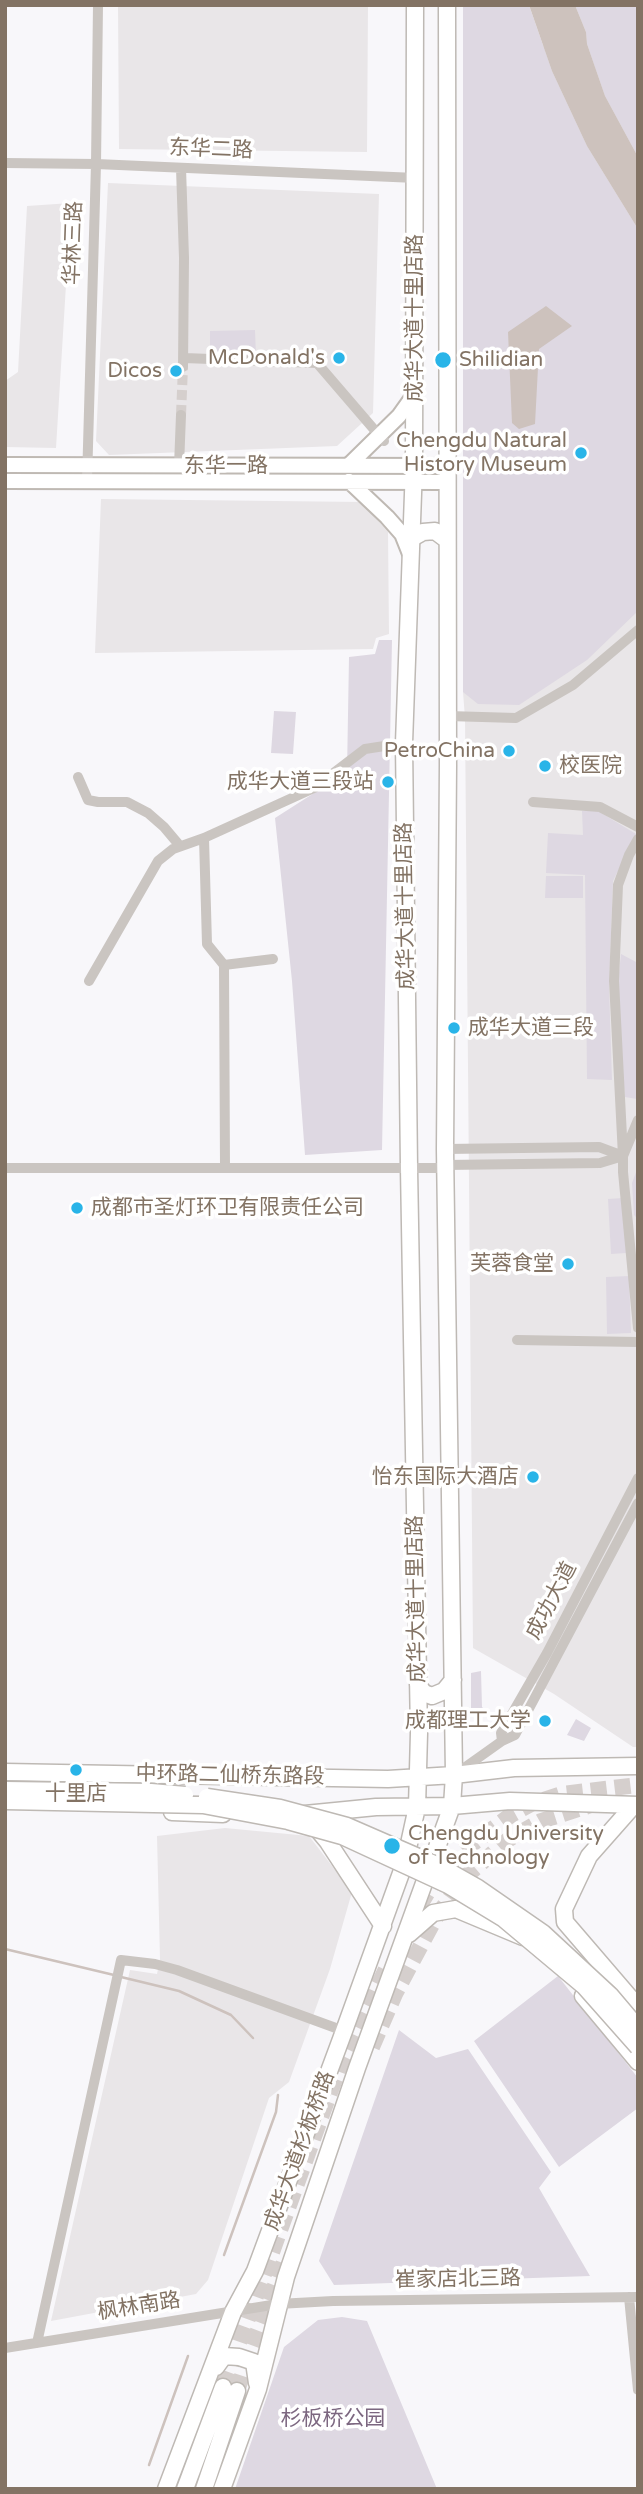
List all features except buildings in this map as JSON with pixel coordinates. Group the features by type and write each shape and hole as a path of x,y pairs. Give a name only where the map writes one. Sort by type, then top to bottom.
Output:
{"main road":[{"name":"成华大道十里店路","path":"415,5 414,474 404,743 418,1685 417,1807"},
{"name":"成华大道十里店路","path":"447,5 448,716 445,1161 453,1680 452,1806"},
{"path":"411,548 414,537 423,531 435,531 447,540"},
{"path":"418,1685 424,1693 432,1696 444,1691 453,1680"},
{"name":"中环路二仙桥东路段","path":"5,1772 388,1779 514,1768 638,1766"},
{"path":"5,1790 151,1792 227,1798 280,1808 348,1826 439,1866 478,1888 543,1933 610,1995 638,2028"},
{"name":"中环路二仙桥东路段","path":"5,1804 288,1816 376,1807 452,1806 510,1801 636,1805"},
{"path":"5,1804 203,1805 288,1821 342,1836 448,1885 504,1919 584,1986 638,2047"},
{"path":"636,1805 589,1856 564,1909 565,1922 638,2007"},
{"name":"成华大道杉板桥路","path":"222,2489 258,2389 285,2277 452,1806"},
{"name":"成华大道杉板桥路","path":"166,2489 233,2312 255,2271 383,1926 405,1862 417,1807"},
{"path":"288,1816 314,1825 383,1926"},
{"path":"406,1936 433,1913 456,1909 521,1936 558,1965 638,2062"},
{"path":"211,2373 224,2356 254,2362 258,2389"},
{"path":"185,2489 230,2389 204,2489"}],"street":[{"name":"华林三路","path":"87,481 98,5"},
{"name":"东华二路","path":"5,163 96,164 416,178"},
{"path":"181,168 184,363 317,363 382,438"},
{"path":"348,466 382,438 414,396"},
{"path":"179,466 181,415"},
{"name":"东华一路","path":"5,465 348,466 414,474"},
{"name":"东华一路","path":"5,481 349,481 414,474 447,474"},
{"path":"349,481 387,517 411,548"},
{"path":"448,716 516,718 573,685 638,630"},
{"path":"89,981 158,861 173,849 204,838 314,788 365,749 404,743"},
{"path":"78,777 88,800 127,802 156,820 180,846"},
{"path":"533,802 600,807 638,827"},
{"path":"204,838 207,944 224,965 225,1168"},
{"path":"638,839 618,885 614,981 623,1156 634,1228 638,1328"},
{"path":"224,965 273,959"},
{"path":"445,1161 600,1163 623,1156 638,1121"},
{"path":"5,1168 409,1168 445,1161 600,1147 623,1156"},
{"path":"517,1340 638,1342"},
{"name":"成功大道","path":"502,1741 501,1733 547,1653 638,1478"},
{"name":"成功大道","path":"454,1775 502,1741 515,1735 638,1503"},
{"path":"37,2343 121,1960 177,1970 344,2031"},
{"path":"633,2297 638,2390"},
{"name":"崔家店北三路","path":"278,2304 633,2297"},
{"name":"枫林南路","path":"5,2348 278,2304"}],"shaded area":[{"path":"118,5 368,5 367,152 119,149"},
{"path":"529,5 575,5 605,96 638,157 638,229 587,146 552,71"},
{"path":"575,5 638,5 638,1747 633,1747 554,1694 473,1648 463,692 464,72 586,32"},
{"path":"108,183 379,194 373,413 337,446 109,455 96,441"},
{"path":"71,203 56,448 5,447 5,381 18,372 27,206"},
{"path":"546,306 572,326 539,349 535,424 519,429 512,423 508,332"},
{"path":"101,499 362,502 388,532 389,634 376,638 373,649 95,653"},
{"path":"225,1828 309,1836 352,1892 330,1969 289,2082 269,2098 208,2280 196,2294 51,2321 130,1970 157,1974 160,1959 157,1836"}],"green space":[{"path":"463,5 529,5 552,71 587,146 638,229 638,611 587,660 519,705 478,704 463,692"},
{"path":"575,5 638,5 638,157 605,96"},
{"path":"255,330 256,356 210,356 210,331"},
{"path":"379,640 392,640 382,1150 305,1155 292,981 275,818 347,772 349,657 375,654"},
{"path":"274,711 296,712 293,754 271,753"},
{"path":"582,811 598,811 636,834 613,881 609,986 612,1080 587,1079 585,875 546,873 548,833 583,835"},
{"path":"546,876 583,876 583,898 545,898"},
{"path":"621,954 638,963 637,1099 625,1097 618,983"},
{"path":"638,1167 637,1218 634,1215 632,1183"},
{"path":"623,1198 626,1253 611,1254 608,1199"},
{"path":"629,1276 631,1333 607,1334 606,1277"},
{"path":"481,1671 482,1707 485,1710 481,1718 471,1713 471,1673"},
{"path":"576,1719 591,1728 584,1741 567,1735"},
{"path":"558,1976 638,2078 638,2108 559,2167 474,2041"},
{"path":"399,2030 436,2058 468,2049 551,2172 539,2188 590,2276 334,2285 319,2261"},
{"name":"杉板桥公园","path":"342,2317 367,2321 437,2489 235,2489 284,2347 318,2320"}],"waterway":[{"path":"5,1949 114,1975"},
{"path":"121,1977 179,1991 231,2015 253,2038"},
{"path":"224,2255 276,2112 278,2095"},
{"path":"149,2465 188,2356"}],"tunnel":[{"path":"181,415 183,367"},
{"path":"419,1907 432,1885 459,1854 511,1815 531,1804 562,1794 638,1785"},
{"path":"372,2047 395,1994 436,1917 465,1877 509,1839 541,1821 591,1805"},
{"path":"223,2387 340,2065 387,1967"},
{"path":"237,2391 284,2262"}],"place":[{"name":"McDonald's","path":"339,358"},
{"name":"Shilidian","path":"443,360"},
{"name":"Dicos","path":"176,371"},
{"name":"Chengdu Natural History Museum","path":"581,453"},
{"name":"PetroChina","path":"509,751"},
{"name":"校医院","path":"545,766"},
{"name":"成华大道三段站","path":"388,782"},
{"name":"成华大道三段","path":"454,1028"},
{"name":"成都市圣灯环卫有限责任公司","path":"77,1208"},
{"name":"芙蓉食堂","path":"568,1264"},
{"name":"怡东国际大酒店","path":"533,1477"},
{"name":"成都理工大学","path":"545,1721"},
{"name":"十里店","path":"76,1770"},
{"name":"Chengdu University of Technology","path":"392,1846"}]}
